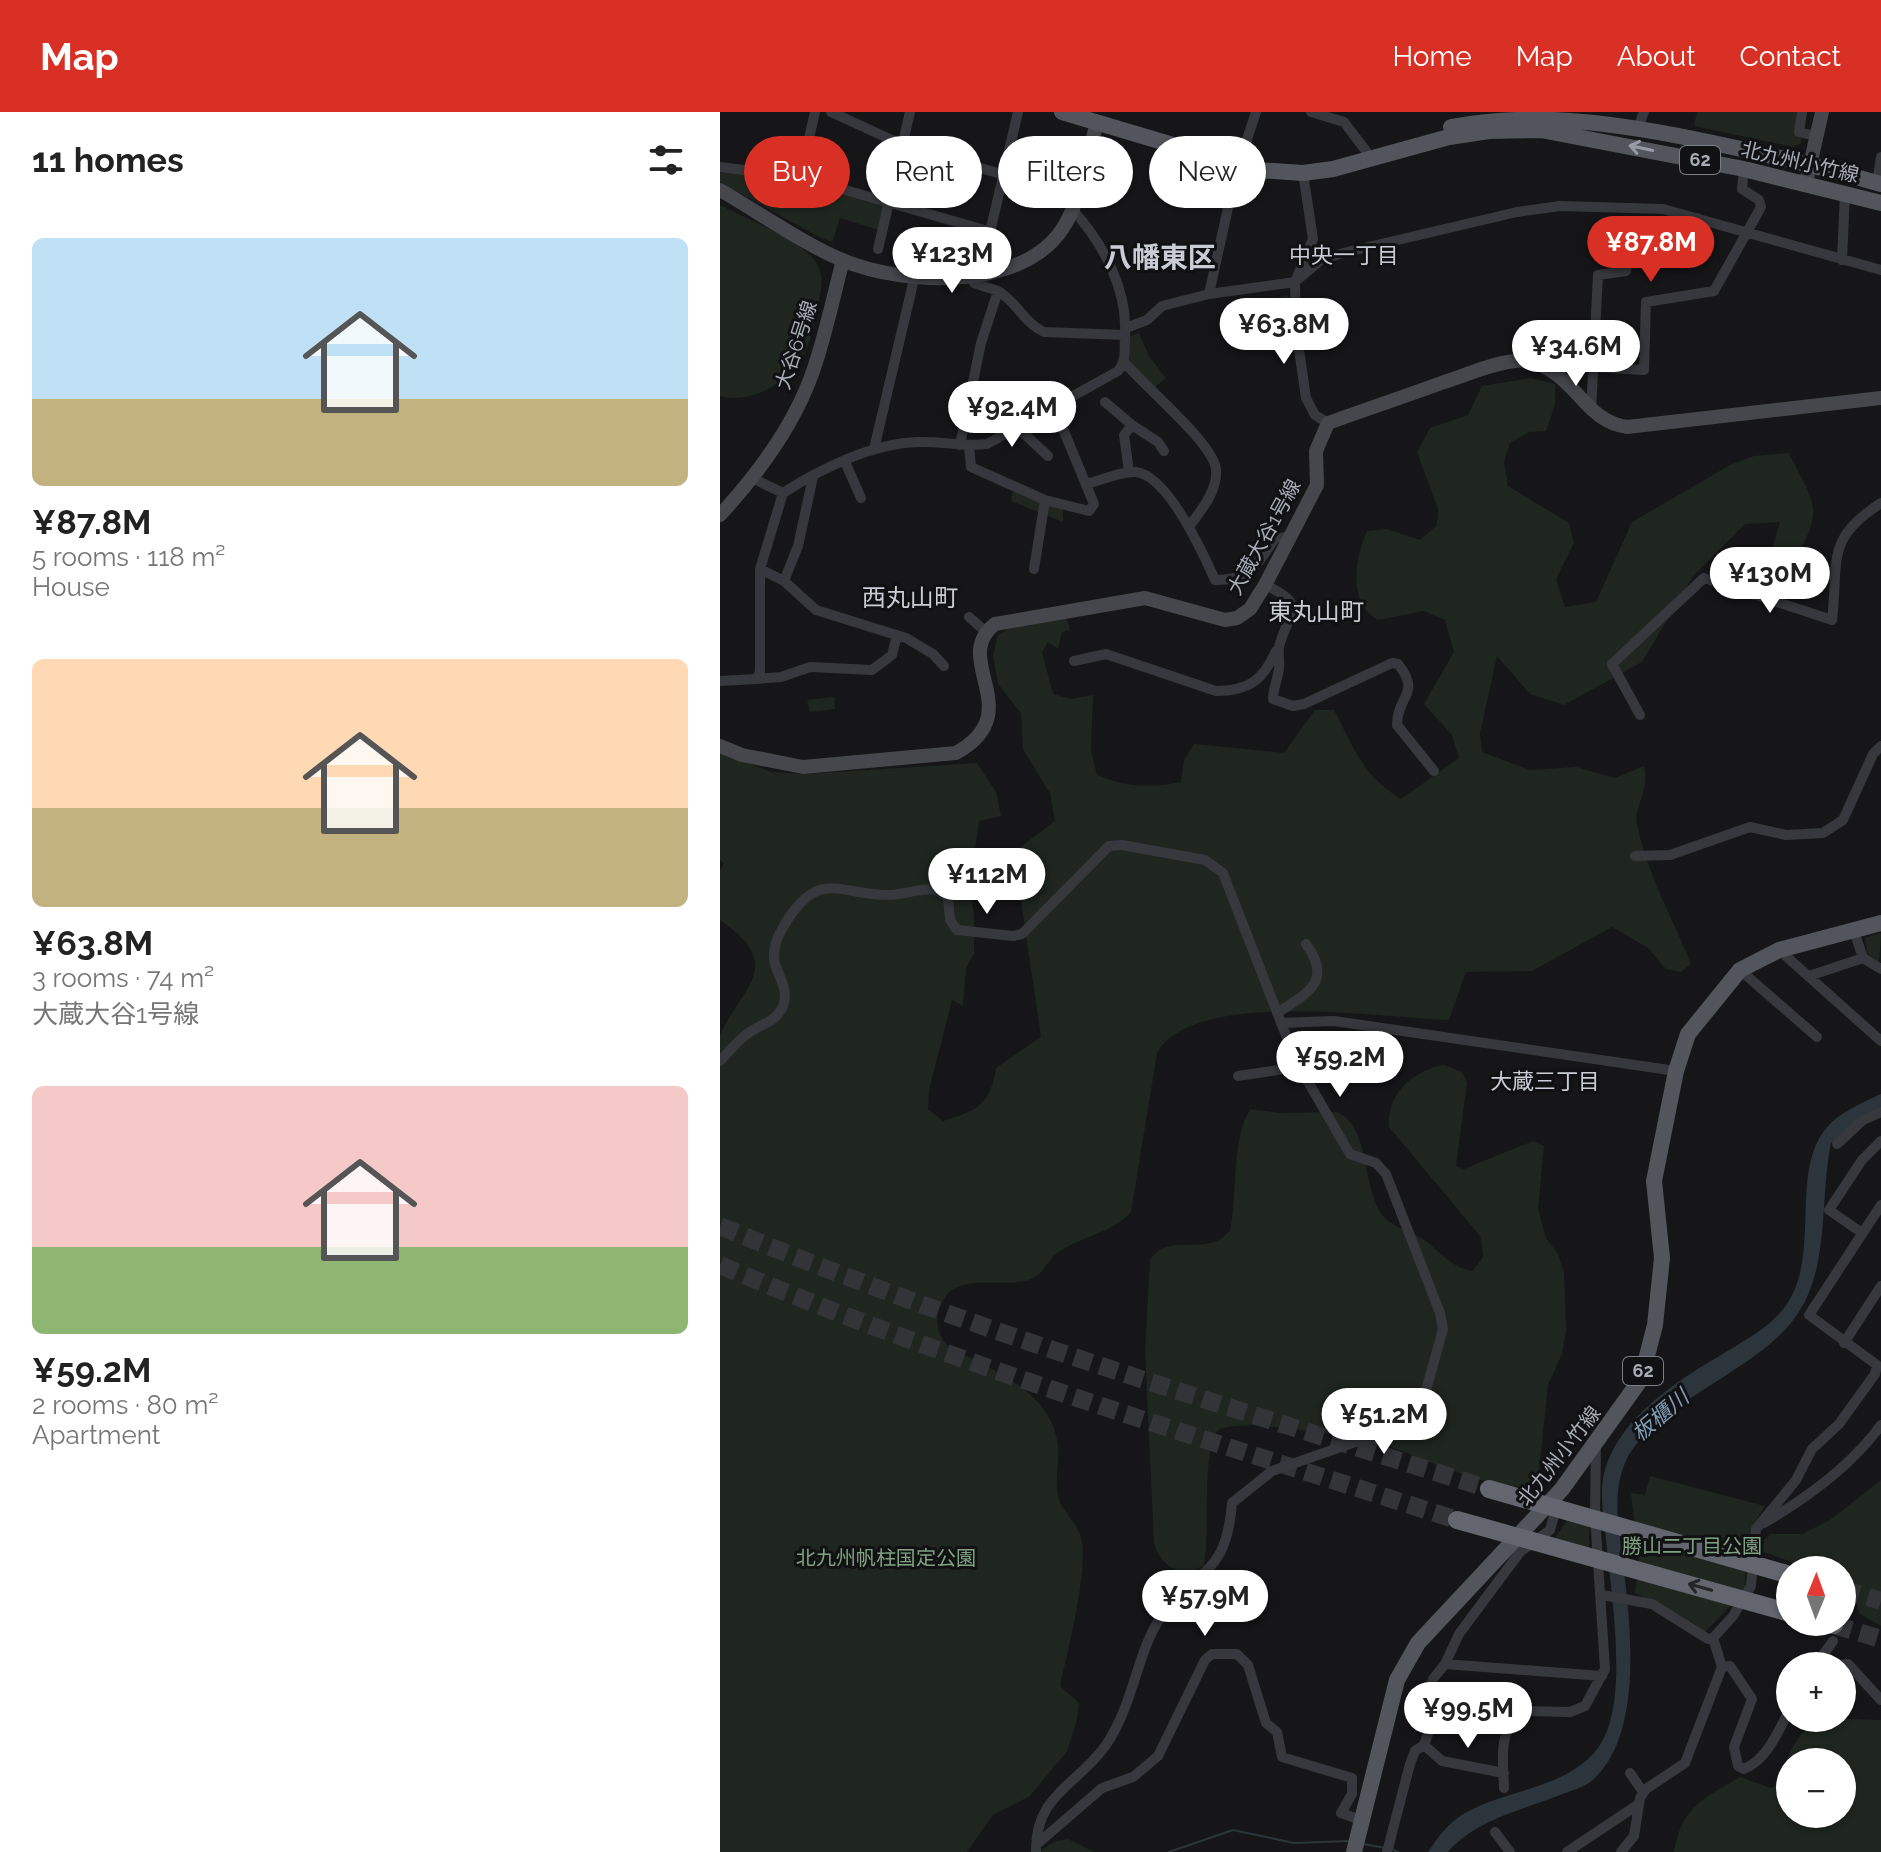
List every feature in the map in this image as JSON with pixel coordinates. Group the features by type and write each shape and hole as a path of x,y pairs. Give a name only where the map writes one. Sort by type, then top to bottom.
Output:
{"highway":[{"path":"1489,1489 1776,1571"},
{"path":"1457,1520 1776,1609"}],"main road":[{"name":"北九州小竹線","path":"1062,112 1098,118 1153,136"},
{"name":"北九州小竹線","path":"1266,161 1300,163 1366,151 1459,119 1641,120 1879,183"},
{"name":"北九州小竹線","path":"1266,171 1303,173 1333,169 1515,119 1806,183 1881,203"},
{"name":"北九州小竹線","path":"1354,1852 1397,1680 1418,1643 1562,1489 1641,1379 1655,1325 1662,1258 1654,1181 1676,1071 1688,1034 1740,970 1779,950 1881,923"}],"street":[{"path":"809,136 815,112"},
{"path":"831,112 883,136"},
{"path":"906,136 910,112"},
{"path":"1011,136 1018,112"},
{"path":"1248,136 1256,112"},
{"path":"1311,112 1344,122 1366,151"},
{"path":"1802,112 1799,132 1816,136"},
{"path":"1806,183 1822,112"},
{"path":"720,190 843,260 915,275 1005,272 1040,253 1059,233 1072,209 1098,118"},
{"path":"1879,183 1881,157"},
{"path":"720,167 744,170"},
{"path":"1595,367 1644,370 1646,302 1714,291 1761,207 1759,200 1742,189 1744,169"},
{"path":"1303,173 1313,239 1295,282 1296,329 1306,398 1315,415 1328,423 1515,361 1548,368 1566,381 1591,411 1615,426 1881,398"},
{"path":"998,187 980,275 974,283 1012,299 1033,328 1044,332 1126,332 1147,320 1162,306 1209,294 1295,282 1322,259 1517,212 1560,206 1663,209 1881,270"},
{"path":"1842,260 1845,192"},
{"path":"878,249 889,208"},
{"path":"908,208 988,231"},
{"path":"1209,294 1229,208"},
{"path":"757,679 760,569 783,493 874,449 917,442 964,446 987,444 1118,371 1125,363 1126,332 1120,289 1092,228 1072,209"},
{"path":"1591,411 1598,275 1626,271 1630,246 1699,217"},
{"name":"大谷6号線","path":"720,515 752,478 787,427 811,375 843,260"},
{"path":"874,449 915,275"},
{"path":"998,291 981,343 964,446 971,467 1045,500 1089,511 1094,504 1054,407"},
{"path":"1125,363 1150,392 1203,440 1211,453 1216,471 1209,500 1191,524"},
{"path":"1105,402 1158,442 1164,451"},
{"name":"大蔵大谷1号線","path":"985,631 1005,620 1135,598 1155,599 1225,620 1237,618 1250,609 1265,585 1317,485 1316,451 1328,423"},
{"path":"1129,472 1124,435 1132,425"},
{"path":"1017,427 1048,456"},
{"path":"845,462 861,498"},
{"path":"1087,484 1129,472 1148,477 1191,524 1215,580 1234,580 1255,568 1275,538 1289,537"},
{"path":"784,581 798,546 813,477"},
{"path":"752,478 783,493"},
{"path":"1034,569 1045,500"},
{"path":"1640,715 1612,664 1704,578 1832,620 1838,546 1856,519 1881,503"},
{"path":"760,569 784,581 816,610 897,635 933,654 944,666"},
{"path":"1074,661 1106,654 1216,691 1251,686 1267,671 1292,619 1293,605 1288,596 1265,585"},
{"path":"720,746 768,762 803,767 956,753 971,745 988,723 990,709 979,652 985,631 969,617"},
{"path":"720,681 781,677 810,667 872,670 892,655 897,635"},
{"path":"1278,645 1279,668 1273,699 1293,706 1319,700 1392,663 1398,664 1409,678 1410,687 1397,725 1434,771"},
{"path":"1635,856 1670,855 1750,827 1786,835 1823,833 1843,820 1873,754 1881,746"},
{"path":"720,1061 739,1042 774,1019 782,1009 785,990 774,961 774,946 800,901 814,889 842,888 865,894 894,895 924,889 943,892 948,898 950,920 957,930 1013,936 1022,934 1109,846 1122,845 1205,860 1223,873 1296,1061 1350,1154 1376,1163 1386,1174 1440,1313 1443,1329 1415,1430 1409,1434 1358,1441 1272,1471 1232,1503 1224,1550 1162,1616 1120,1723 1092,1762 1048,1804 1037,1824 1036,1848"},
{"path":"1853,928 1863,958 1881,969"},
{"path":"1279,1018 1308,993 1319,975 1319,962 1306,944"},
{"path":"1779,950 1881,1041"},
{"path":"1809,976 1863,958"},
{"path":"1740,970 1817,1037"},
{"path":"1279,1018 1334,1021 1676,1071"},
{"path":"1238,1076 1285,1069 1296,1061"},
{"path":"1837,1144 1863,1120 1881,1112"},
{"path":"1862,1233 1829,1210 1862,1160 1881,1141"},
{"path":"1604,1595 1652,1604 1708,1639 1713,1638 1733,1616 1751,1586 1756,1529 1796,1480 1812,1449 1839,1424 1871,1383 1879,1367 1809,1315 1881,1205"},
{"path":"1844,1343 1881,1286"},
{"path":"1756,1529 1793,1506 1865,1446 1881,1425"},
{"path":"1504,1788 1502,1738 1512,1719 1520,1711 1570,1712 1585,1706 1602,1676 1606,1641 1595,1516 1596,1443"},
{"path":"1387,1852 1410,1764 1415,1751 1424,1745 1431,1726 1427,1701 1433,1679 1445,1664 1459,1634 1520,1552 1550,1530 1562,1489"},
{"path":"1621,1852 1634,1836 1643,1792 1685,1763 1722,1667 1713,1638"},
{"path":"1036,1848 1102,1788 1133,1777 1158,1756 1205,1660 1212,1654 1237,1654 1248,1665 1266,1723 1277,1732 1282,1757 1352,1778 1352,1794 1341,1813 1361,1820"},
{"path":"1445,1664 1602,1676"},
{"path":"1722,1667 1730,1666 1752,1699 1734,1747 1738,1766 1744,1769 1753,1765 1769,1748 1778,1732"},
{"path":"1856,1673 1881,1700"},
{"path":"1429,1713 1459,1715 1466,1734"},
{"path":"1424,1745 1442,1761 1504,1773"},
{"path":"1630,1773 1643,1792"},
{"path":"1567,1852 1639,1804"},
{"path":"1495,1832 1510,1852"}],"green space":[{"path":"1697,112 1807,112 1801,143 1793,147 1694,126"},
{"path":"720,171 744,174 744,195 720,182"},
{"path":"850,196 866,200 866,208 885,208 879,230 840,218 832,242 767,208 850,208"},
{"path":"720,205 802,248 818,266 821,277 811,335 800,361 782,381 758,394 745,397 720,396"},
{"path":"1288,295 1292,329 1276,332 1250,325 1242,305"},
{"path":"1139,333 1149,356 1166,378 1154,388 1130,362 1127,337"},
{"name":"北九州帆柱国定公園","path":"1531,378 1555,384 1555,405 1546,431 1529,432 1510,443 1504,462 1508,486 1569,523 1574,543 1556,579 1565,607 1596,602 1632,522 1730,465 1754,456 1789,453 1813,506 1805,541 1780,575 1761,586 1780,522 1745,524 1693,576 1642,662 1564,705 1530,694 1497,656 1480,733 1482,752 1530,770 1576,767 1615,778 1644,766 1645,783 1636,819 1641,843 1691,964 1681,972 1666,969 1648,948 1612,927 1532,971 1466,972 1449,1020 1337,1012 1248,1013 1208,1020 1177,1033 1157,1053 1131,1212 1114,1226 1065,1248 1031,1279 979,1282 955,1288 945,1297 937,1321 943,1340 950,1348 1018,1385 1033,1397 1054,1428 1058,1447 1058,1495 1080,1534 1083,1547 1077,1608 1060,1686 1079,1703 1067,1751 1030,1796 993,1815 967,1852 720,1852 720,1035 748,989 755,963 751,950 740,936 720,920 720,871 724,863 720,860 720,752 771,772 805,774 977,763 996,792 1001,816 979,821 969,891 974,913 974,954 966,968 963,1006 952,1000 929,1090 928,1109 943,1121 965,1113 986,1099 996,1068 1041,1037 1017,873 1018,849 1055,821 1050,793 1023,749 1021,713 998,684 993,655 998,635 1009,628 1066,616 1070,630 1062,632 1058,649 1048,642 1042,652 1053,694 1071,699 1093,695 1091,750 1097,775 1138,785 1181,782 1184,760 1194,744 1284,753 1315,710 1334,710 1368,770 1401,799 1459,758 1452,735 1424,704 1454,652 1445,620 1424,611 1378,620 1368,612 1356,579 1359,554 1367,531 1387,529 1420,540 1437,525 1438,509 1417,452 1430,428 1468,415 1482,386"},
{"path":"1013,490 1063,508 1063,522 1011,501"},
{"path":"834,697 835,709 810,712 807,700"},
{"path":"1879,933 1879,962 1868,956 1865,938"},
{"path":"1444,1065 1462,1072 1467,1083 1456,1166 1464,1169 1533,1141 1544,1146 1538,1209 1546,1238 1558,1254 1564,1272 1566,1331 1562,1354 1548,1385 1539,1470 1532,1483 1520,1486 1484,1481 1388,1446 1326,1434 1269,1426 1225,1428 1216,1433 1209,1460 1204,1566 1187,1571 1173,1568 1162,1559 1154,1543 1145,1350 1150,1260 1163,1248 1214,1242 1230,1231 1238,1149 1251,1109 1280,1113 1337,1112 1348,1120 1356,1131 1372,1192 1384,1217 1422,1239 1454,1264 1473,1271 1483,1257 1481,1237 1389,1127 1392,1104 1404,1086 1422,1072"},
{"name":"勝山二丁目公園","path":"1650,1476 1765,1506 1751,1536 1745,1591 1705,1632 1635,1593 1639,1562 1631,1493 1645,1495"},
{"path":"1881,1480 1881,1626 1860,1614 1856,1602 1856,1556 1776,1556 1761,1551 1762,1542 1770,1534 1802,1534 1830,1520"},
{"path":"1577,1506 1589,1524 1589,1559 1545,1552"},
{"path":"1856,1719 1881,1720 1881,1852 1674,1852 1688,1814 1705,1798 1740,1777 1771,1788 1776,1786 1776,1828 1856,1828 1856,1748 1792,1748 1804,1732 1856,1732"},
{"path":"1068,1839 1094,1852 1038,1852 1056,1841"}],"water":[{"name":"板櫃川","path":"1881,1094 1881,1108 1862,1116 1831,1143 1819,1257 1806,1300 1794,1319 1755,1356 1656,1424 1625,1463 1617,1505 1628,1604 1630,1669 1628,1701 1621,1732 1610,1758 1586,1785 1485,1824 1448,1852 1428,1852 1440,1835 1465,1813 1564,1775 1582,1764 1596,1750 1607,1731 1616,1688 1616,1637 1602,1502 1603,1479 1609,1458 1634,1420 1651,1404 1688,1375 1759,1331 1787,1304 1803,1260 1807,1187 1817,1143 1840,1115"}],"waterway":[{"path":"1169,1852 1233,1830 1294,1843 1350,1841"},
{"path":"1364,1844 1385,1848"},
{"path":"1392,1849 1398,1852"}],"tunnel":[{"path":"720,1226 1005,1334 1489,1489"},
{"path":"720,1265 901,1337 993,1369 1457,1520"},
{"path":"1856,1593 1881,1601"},
{"path":"1856,1632 1881,1639"}],"district":[{"name":"中央一丁目","path":"1344,255"},
{"name":"八幡東区","path":"1160,257"},
{"name":"西丸山町","path":"910,598"},
{"name":"東丸山町","path":"1316,612"},
{"name":"大蔵三丁目","path":"1545,1081"}]}
